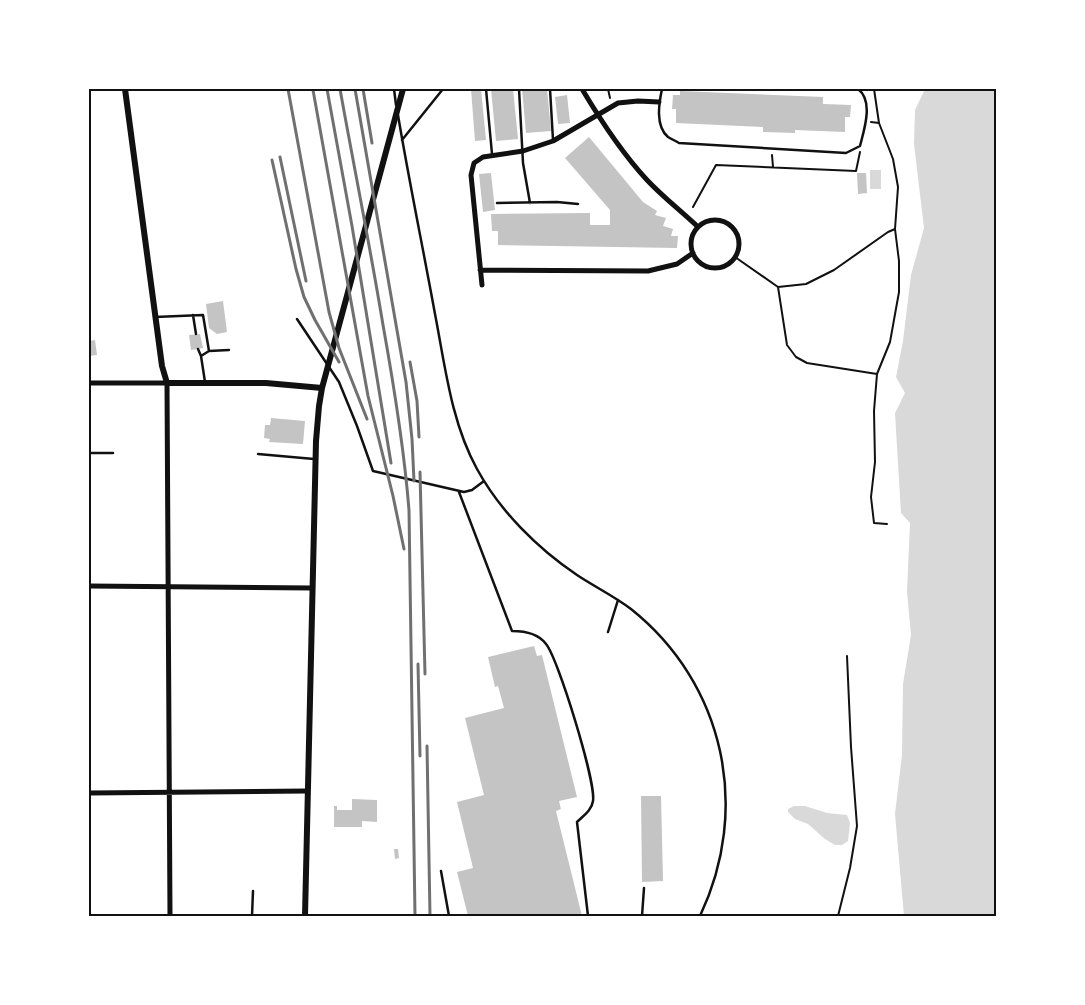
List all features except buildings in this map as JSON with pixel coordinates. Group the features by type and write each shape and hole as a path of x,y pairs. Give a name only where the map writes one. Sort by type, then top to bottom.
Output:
{"street":[{"path":"125,89 155,318 162,366 167,383 170,916"},
{"path":"305,916 317,423 322,388 402,89"},
{"path":"582,89 610,135 639,171 698,228"},
{"path":"482,285 471,171 476,160 483,157 523,151 553,141 613,105 632,101 659,102"},
{"path":"715,220 731,226 739,242 735,257 726,264 712,267 698,261 693,253 692,240 698,228 705,222 715,220"},
{"path":"480,270 648,271 677,264 693,253"},
{"path":"89,383 266,382 322,388"},
{"path":"89,586 312,588"},
{"path":"89,793 307,791"}],"lane":[{"path":"394,89 448,380 471,458 484,481 508,512 542,548 580,576 618,600 656,632 684,664 705,702 716,734 724,780 725,810 723,841 717,870 700,916"},
{"path":"402,140 443,89"},
{"path":"486,89 492,156"},
{"path":"518,89 523,151 530,203"},
{"path":"550,89 553,141"},
{"path":"662,89 659,102 660,125 667,136 679,142 846,152 860,146 866,122 867,108 861,91 858,89"},
{"path":"497,203 557,202 578,204"},
{"path":"155,318 203,314 209,351"},
{"path":"193,315 196,334"},
{"path":"297,320 339,382 373,472 460,492 472,490 484,481"},
{"path":"198,349 205,382"},
{"path":"201,356 209,351 229,350"},
{"path":"89,453 113,453"},
{"path":"258,454 316,459"},
{"path":"460,492 512,630 527,631 547,644 553,656 576,725 594,794 592,807 577,822 588,916"},
{"path":"608,632 618,600"},
{"path":"441,870 449,916"},
{"path":"642,916 644,888"},
{"path":"252,916 253,891"}],"path":[{"path":"608,89 613,105"},
{"path":"874,89 879,123 892,159 898,187 895,229 899,261 899,292 890,342 877,374 874,411 875,462 871,497 874,523 887,524"},
{"path":"866,122 879,123"},
{"path":"693,207 716,165 856,171 860,146"},
{"path":"772,148 772,167"},
{"path":"735,257 778,287 806,284 827,273 895,229"},
{"path":"778,287 787,345 796,357 807,363 877,374"},
{"path":"838,916 850,868 857,826 850,747 847,656"}],"shaded area":[{"path":"925,89 996,89 996,916 904,916 895,814 902,755 903,684 911,635 907,592 910,523 901,513 895,413 905,393 896,377 903,341 911,275 924,228 914,144 915,110"},
{"path":"870,170 881,170 881,189 870,189"},
{"path":"794,806 805,806 827,813 847,815 850,823 848,841 842,845 835,845 825,839 808,824 795,819 788,812 788,809"}],"railway":[{"path":"288,89 329,312 339,348 367,419"},
{"path":"327,89 352,226 391,463"},
{"path":"340,89 391,371 407,486 409,510 415,916"},
{"path":"355,89 406,382 414,481"},
{"path":"363,89 372,143"},
{"path":"313,90 368,396 404,549"},
{"path":"280,157 306,281"},
{"path":"272,160 304,297 339,362"},
{"path":"410,362 417,401 419,437"},
{"path":"420,472 425,674"},
{"path":"418,664 420,756"},
{"path":"427,746 430,916"}]}
